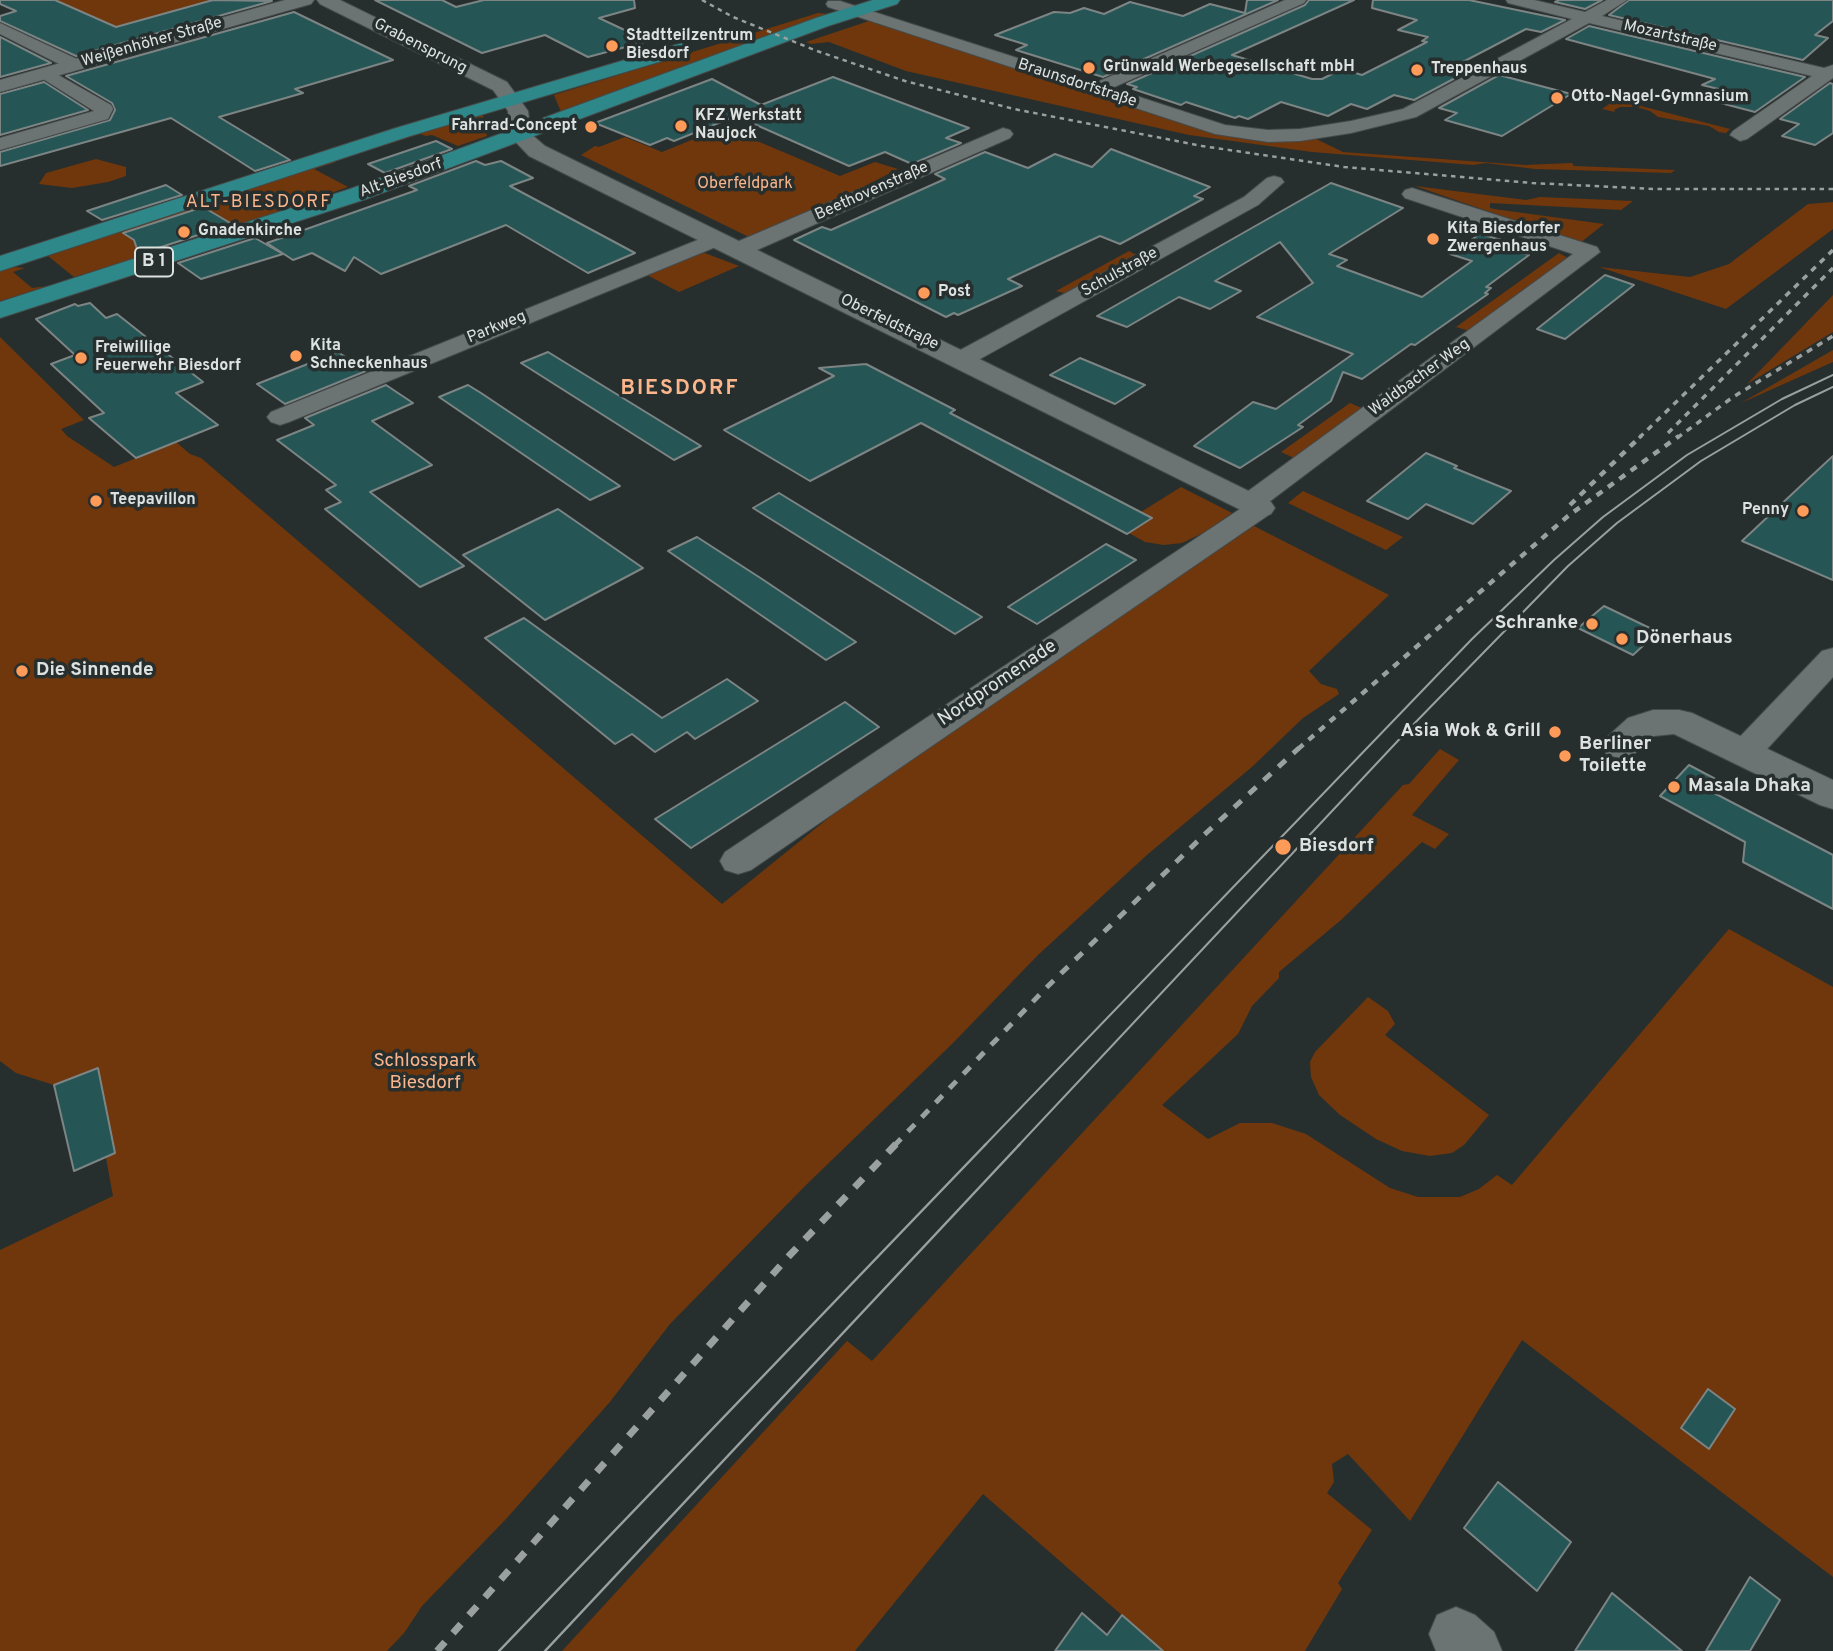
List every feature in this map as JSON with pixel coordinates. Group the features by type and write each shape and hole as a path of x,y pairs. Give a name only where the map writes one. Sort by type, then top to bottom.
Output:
{"main road":[{"name":"Alt-Biesdorf","path":"748,30 845,5 891,0"},
{"name":"Alt-Biesdorf","path":"0,310 232,237 521,136 845,5"},
{"name":"B 1","path":"0,264 511,99 699,44"}],"street":[{"name":"Weißenhöher Straße","path":"0,86 304,0"},
{"name":"Grabensprung","path":"326,0 500,86 511,99"},
{"path":"1094,90 1298,0"},
{"name":"Mozartstraße","path":"1514,0 1830,72"},
{"path":"1588,17 1619,0"},
{"name":"Braunsdorfstraße","path":"845,5 1094,90 1236,133 1268,136 1325,132 1409,113 1588,17"},
{"path":"0,28 75,65"},
{"path":"1740,135 1830,72"},
{"path":"0,144 101,114 104,109 46,73"},
{"path":"511,99 518,111 521,136"},
{"name":"Beethovenstraße","path":"740,249 1003,134"},
{"name":"Oberfeldstraße","path":"521,136 537,150 1255,505"},
{"name":"Schulstraße","path":"962,359 1251,201 1274,182"},
{"name":"Waldbacher Weg","path":"1255,505 1588,252 1412,194"},
{"name":"Parkweg","path":"280,417 715,239"},
{"name":"Nordpromenade","path":"738,861 1255,505"},
{"path":"1745,752 1833,658"},
{"path":"1620,746 1641,727 1653,722 1679,722 1833,796"}],"green space":[{"path":"52,0 213,0 99,31 63,3"},
{"path":"818,13 830,14 562,114 554,95"},
{"path":"872,20 1205,130 1312,137 1343,152 1525,165 1572,163 1574,166 1675,170 1671,173 1535,169 1486,163 1473,165 1312,152 1189,135 906,71 829,42 806,42"},
{"path":"1619,97 1643,103 1641,106 1730,129 1726,133 1719,132 1709,126 1658,117 1650,111 1636,107 1620,107 1614,110 1615,112 1602,109"},
{"path":"479,113 483,115 487,136 458,146 432,135 420,134 347,157"},
{"name":"Oberfeldpark","path":"731,130 840,176 875,162 898,169 828,205 751,238 581,155 595,146 599,147 625,137 662,152 694,139"},
{"path":"96,159 126,167 126,176 72,188 39,184 46,173"},
{"path":"329,162 336,162 314,169 348,187 237,226 215,214 136,245 139,249 148,249 154,253 74,277 48,256"},
{"path":"1415,186 1526,200 1540,197 1633,201 1621,210 1490,203 1490,208 1494,209 1604,224 1580,243"},
{"path":"1833,202 1833,229 1726,309 1599,267 1690,277 1729,264 1808,204"},
{"path":"1129,251 1138,256 1068,294 1056,291"},
{"path":"702,252 739,266 679,292 647,275"},
{"path":"1559,253 1566,257 1566,262 1470,331 1456,327"},
{"path":"12,267 25,268 13,272 32,288 48,286 0,301 0,271"},
{"path":"1833,295 1833,332 1747,384"},
{"name":"Schlosspark Biesdorf","path":"0,337 84,420 61,429 67,436 114,467 176,442 190,454 201,458 722,904 873,782 1254,526 1389,595 1309,671 1321,684 1337,689 1339,694 1303,718 1253,766 1148,854 1038,955 953,1043 805,1186 670,1324 609,1403 506,1519 422,1606 404,1633 387,1651 0,1651 0,1250 113,1196 106,1158 115,1153 98,1068 54,1085 16,1073 0,1061"},
{"path":"1833,350 1833,362 1741,403"},
{"path":"1350,403 1364,409 1296,459 1281,452"},
{"path":"1181,487 1232,513 1203,533 1182,543 1164,545 1145,542 1129,533 1152,518 1141,512"},
{"path":"1303,491 1403,537 1386,550 1288,503"},
{"path":"1440,749 1459,760 1412,815 1449,834 1435,849 1422,842 1341,920 1279,972 1279,978 1252,1006 1238,1034 1162,1105 1208,1139 1240,1123 1272,1123 1306,1134 1390,1188 1418,1197 1460,1197 1479,1189 1497,1175 1512,1185 1729,929 1833,987 1833,1577 1522,1340 1410,1521 1348,1454 1332,1464 1334,1482 1327,1493 1372,1530 1338,1583 1342,1589 1305,1651 1163,1651 983,1494 855,1651 562,1651 847,1341 872,1361 1403,785 1409,784"},
{"path":"1368,997 1388,1011 1395,1024 1385,1035 1489,1115 1464,1145 1452,1153 1430,1156 1402,1151 1376,1139 1340,1115 1319,1095 1311,1077 1310,1062 1315,1052"}],"building":[{"path":"0,0 55,0 116,27 213,0 272,1 76,56 0,21 0,16 16,11 0,4"},
{"path":"375,0 442,0 456,7 484,0 634,0 635,8 599,18 648,41 588,57 545,35 482,53"},
{"path":"1247,0 1278,0 1103,77 1016,50 1027,45 995,35 1054,12 1070,13 1084,8 1104,14 1130,2 1183,16 1210,4 1245,13"},
{"path":"1309,0 1354,0 1232,55 1312,79 1322,79 1342,69 1362,75 1427,42 1422,41 1428,37 1398,30 1417,20 1372,8 1373,0 1469,0 1565,20 1541,32 1526,29 1459,64 1474,68 1414,100 1394,95 1367,109 1351,104 1328,116 1281,102 1248,119 1239,116 1235,118 1186,102 1181,105 1133,89 1137,87 1127,84 1305,5"},
{"path":"1602,0 1585,9 1555,2"},
{"path":"1629,0 1833,0 1833,21 1815,35 1828,38 1803,60 1609,15"},
{"path":"294,12 393,60 295,89 303,93 219,117 290,160 255,171 171,118 0,166 0,152 110,120 115,110 112,103 66,76"},
{"path":"1589,26 1805,77 1755,112 1713,101 1727,91 1702,85 1715,79 1566,39"},
{"path":"0,37 51,63 0,77"},
{"path":"1499,75 1571,94 1502,136 1445,120 1457,113 1439,108"},
{"path":"833,77 969,128 946,138 961,143 912,164 885,152 849,166 736,116 674,141 667,138 650,145 595,123 712,79 761,105"},
{"path":"44,82 88,110 0,135 0,94"},
{"path":"1830,83 1833,84 1833,133 1815,145 1782,136 1799,124 1780,119"},
{"path":"436,141 452,149 385,173 368,164"},
{"path":"1111,149 1210,187 1194,196 1203,199 1120,244 1100,236 1008,279 1022,286 958,315 954,313 946,317 794,240 822,227 831,230 945,179 935,174 985,152 1028,168 1055,154 1092,167"},
{"path":"476,161 485,165 501,161 533,178 510,186 635,253 588,273 506,225 381,274 354,257 345,271 312,253 293,260 267,243 417,190 409,186"},
{"path":"1331,183 1403,208 1329,254 1347,260 1337,266 1422,297 1472,261 1450,254 1480,234 1526,247 1519,252 1529,255 1486,287 1491,288 1485,293 1488,294 1362,379 1343,372 1331,401 1298,425 1303,427 1240,468 1194,446 1253,402 1276,409 1353,354 1257,317 1313,283 1280,242 1215,281 1241,291 1210,309 1179,297 1127,327 1097,316"},
{"path":"166,185 182,195 102,220 87,211"},
{"path":"203,207 232,224 152,250 137,249 134,240 123,233"},
{"path":"255,238 283,254 201,279 178,263"},
{"path":"1605,275 1634,285 1565,339 1537,329"},
{"path":"90,303 106,318 117,314 203,382 176,393 218,425 136,458 89,418 104,413 51,364 75,355 36,319 75,304 78,306"},
{"path":"338,352 366,371 285,404 257,384"},
{"path":"548,352 701,446 674,460 521,363"},
{"path":"1080,358 1145,385 1115,404 1050,375"},
{"path":"866,364 955,410 950,413 1152,518 1127,534 921,423 810,481 724,430 834,376 819,368"},
{"path":"386,385 413,403 372,421 432,465 370,492 464,566 420,587 325,509 341,502 326,490 336,485 277,440 314,425 305,418"},
{"path":"468,385 620,486 590,500 439,397"},
{"path":"1426,453 1457,466 1454,468 1511,491 1473,524 1426,504 1408,519 1367,501"},
{"name":"Penny","path":"1833,456 1833,580 1742,541 1807,480"},
{"path":"779,493 982,617 955,634 753,508"},
{"path":"558,509 643,568 545,620 463,555"},
{"path":"697,537 856,642 826,660 668,551"},
{"path":"1106,544 1136,560 1037,624 1008,607"},
{"path":"1604,606 1658,632 1633,655 1578,628"},
{"path":"524,618 662,718 727,679 758,701 695,739 687,732 655,752 632,734 615,744 485,638"},
{"path":"845,702 879,727 691,848 655,819"},
{"path":"1689,765 1723,783 1714,793 1833,855 1833,909 1743,862 1745,842 1660,796"},
{"path":"98,1068 115,1153 74,1171 54,1085"},
{"path":"1708,1389 1735,1409 1709,1449 1681,1428"},
{"path":"1498,1482 1571,1542 1537,1591 1464,1528"},
{"path":"1750,1577 1780,1600 1750,1651 1706,1651"},
{"path":"1612,1593 1682,1651 1575,1651"},
{"path":"1082,1613 1107,1635 1122,1615 1163,1651 1055,1651"}],"tram line":[{"path":"984,1146 1472,639 1554,560 1603,517 1687,455 1782,399 1833,375"},
{"path":"1018,1146 1408,730 1568,566 1617,523 1701,461 1795,405 1833,387"},
{"path":"499,1651 986,1144"},
{"path":"545,1651 1020,1144"}],"railway":[{"path":"702,0 733,17 817,51 905,81 1014,109 1202,146 1344,167 1532,183 1655,189 1833,189"},
{"path":"1639,438 1833,250"},
{"path":"1668,433 1833,268"},
{"path":"1677,438 1733,397 1833,336"},
{"path":"1570,505 1641,436"},
{"path":"1298,749 1568,516 1679,436"},
{"path":"894,1146 1046,988 1204,835 1299,748"},
{"path":"437,1651 789,1256 896,1144"}],"place":[{"name":"Stadtteilzentrum Biesdorf","path":"612,46"},
{"name":"Grünwald Werbegesellschaft mbH","path":"1089,68"},
{"name":"Treppenhaus","path":"1417,70"},
{"name":"Otto-Nagel-Gymnasium","path":"1557,98"},
{"name":"KFZ Werkstatt Naujock","path":"681,126"},
{"name":"Fahrrad-Concept","path":"591,127"},
{"name":"Gnadenkirche","path":"184,232"},
{"name":"Kita Biesdorfer Zwergenhaus","path":"1433,239"},
{"name":"Post","path":"924,293"},
{"name":"Kita Schneckenhaus","path":"296,356"},
{"name":"Freiwillige Feuerwehr Biesdorf","path":"81,358"},
{"name":"Teepavillon","path":"96,501"},
{"name":"Penny","path":"1803,511"},
{"name":"Schranke","path":"1592,624"},
{"name":"Dönerhaus","path":"1622,639"},
{"name":"Die Sinnende","path":"22,671"},
{"name":"Asia Wok & Grill","path":"1555,732"},
{"name":"Berliner Toilette","path":"1565,756"},
{"name":"Masala Dhaka","path":"1674,787"},
{"name":"Biesdorf","path":"1283,847"}],"district":[{"name":"ALT-BIESDORF","path":"259,203"},
{"name":"BIESDORF","path":"680,390"}]}
